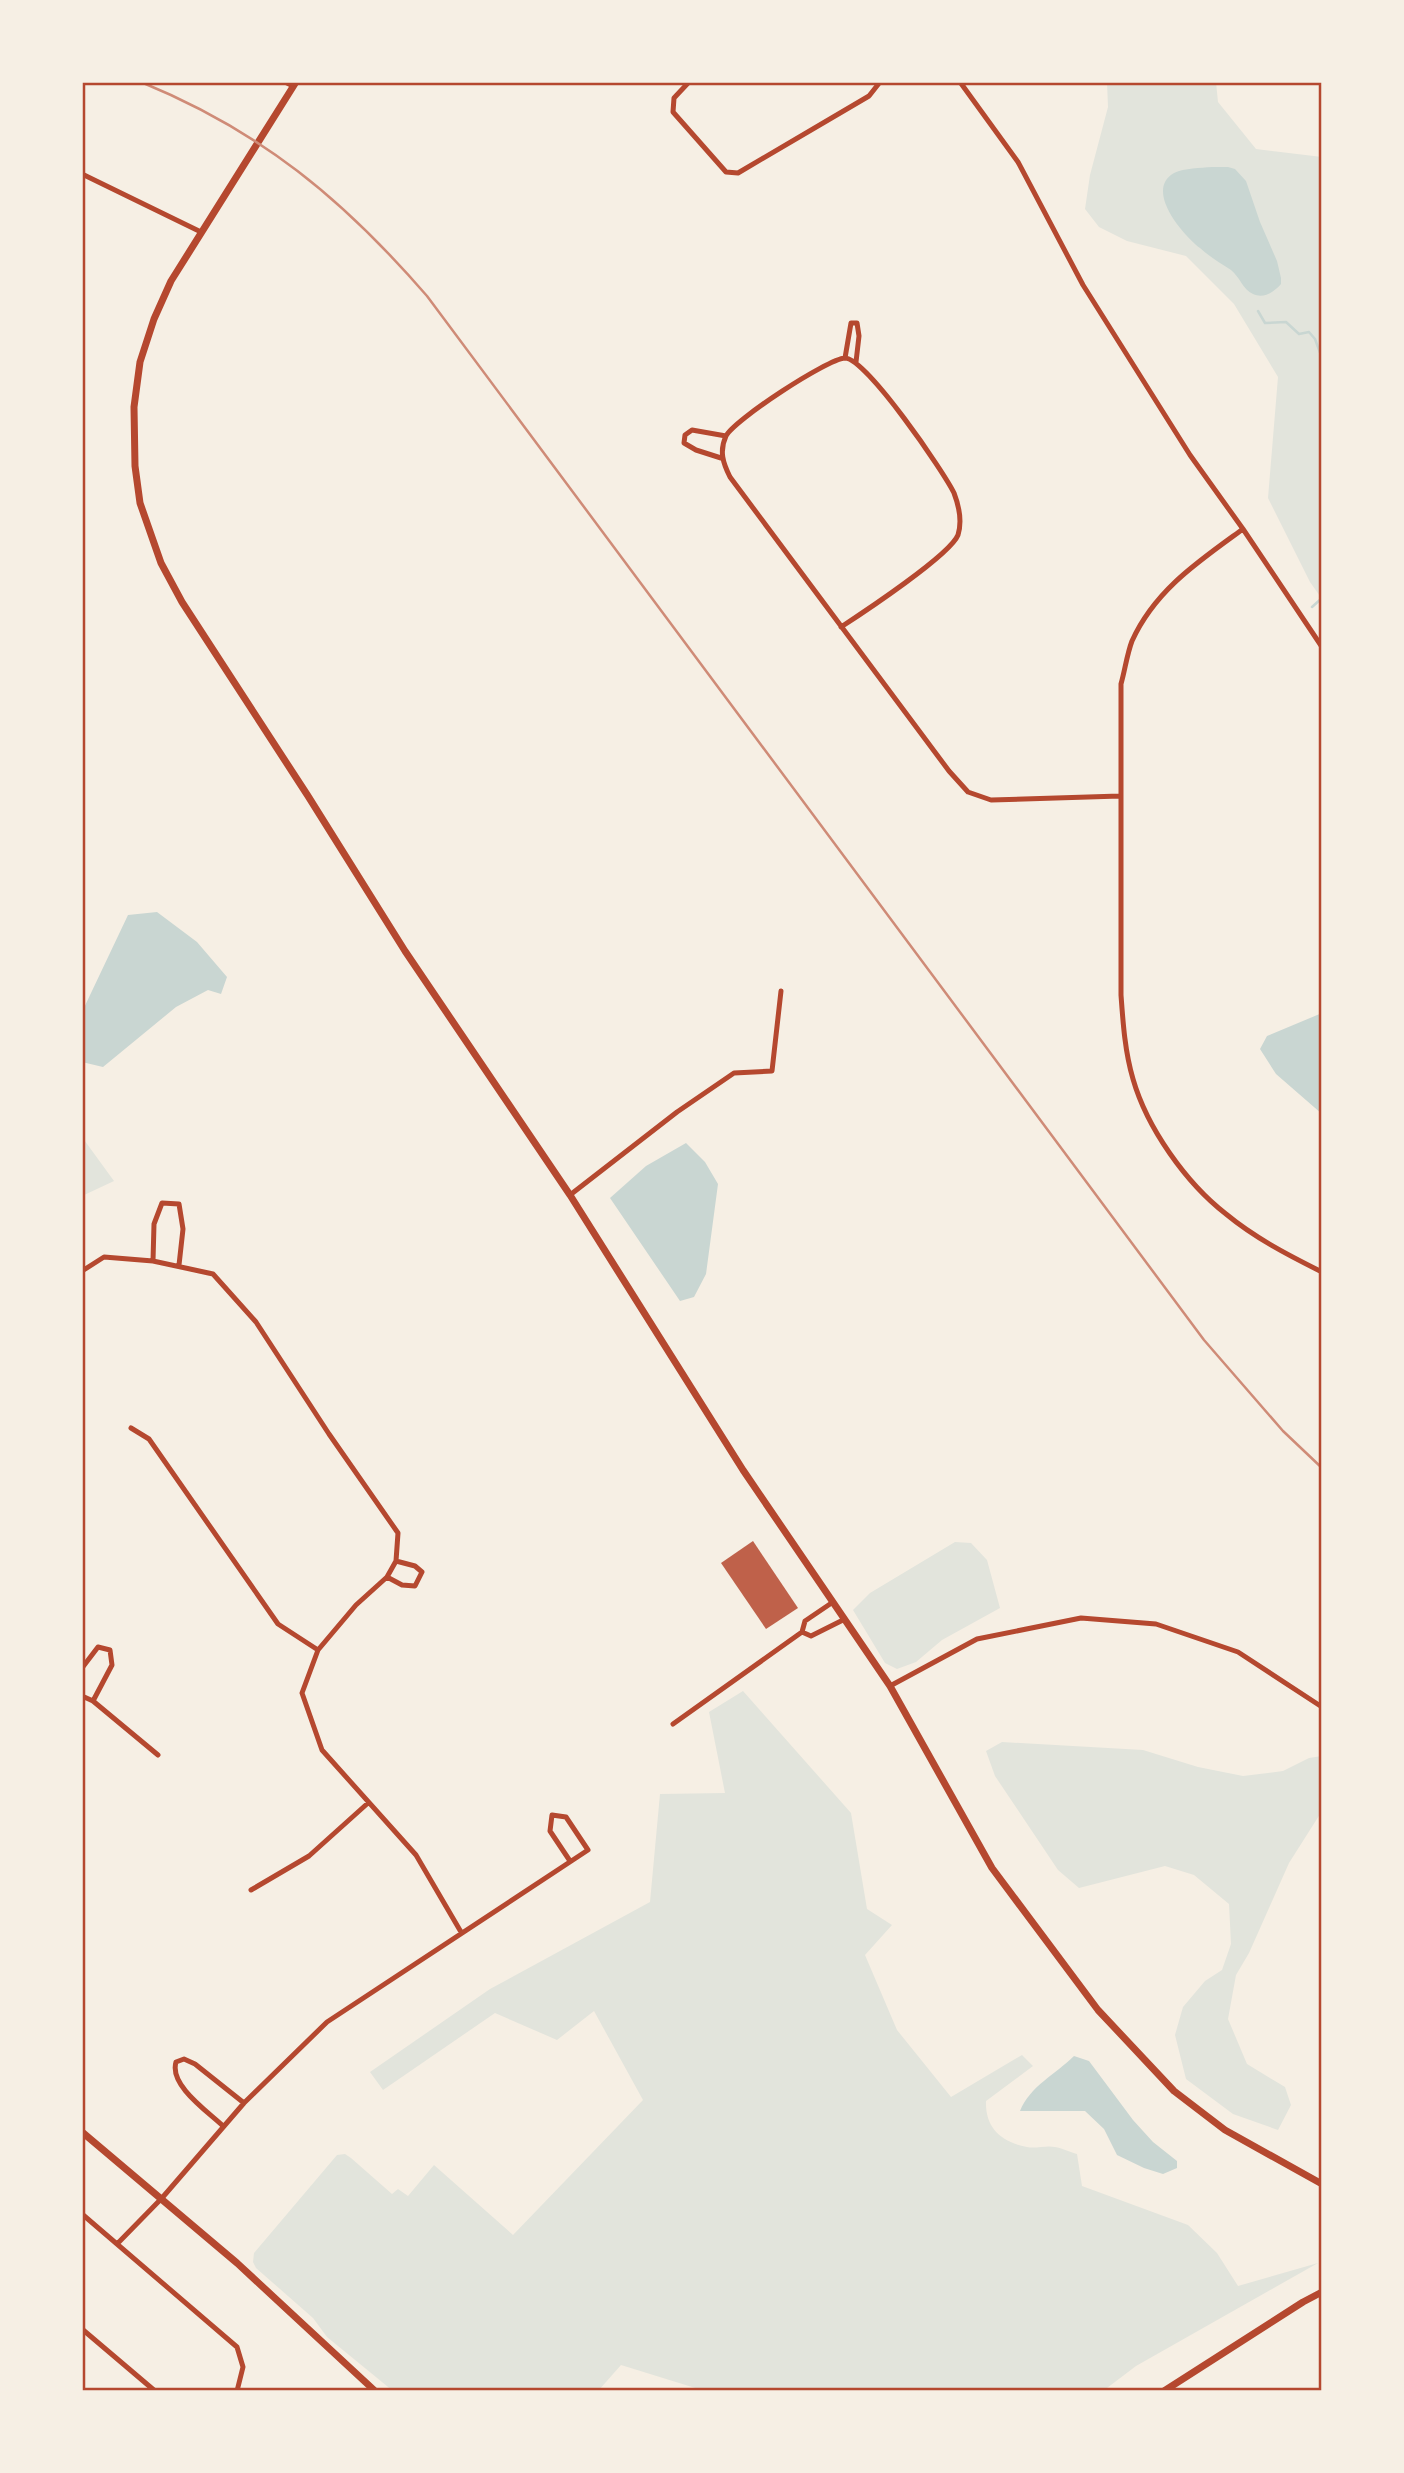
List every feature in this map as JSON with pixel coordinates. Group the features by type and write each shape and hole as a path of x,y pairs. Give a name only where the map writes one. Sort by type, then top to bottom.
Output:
{"street":[{"path":"689,82 674,98 673,112 726,172 738,173 869,96 880,82"},
{"path":"961,82 1018,162 1083,285 1190,455 1243,528 1322,648"},
{"path":"291,84 171,281 153,319 140,362 133,439 135,466 141,503 156,552 182,602 405,951 570,1195 743,1470 890,1686 992,1868 1098,2010 1174,2091 1226,2130 1322,2185"},
{"path":"82,174 201,232"},
{"path":"845,358 851,323 857,323 859,336 856,362"},
{"path":"841,627 943,554 957,536 960,513 953,492 884,390 856,362 845,358 822,367 740,419 726,436 721,458 730,477 841,627 949,772 968,792 991,800 1120,796"},
{"path":"721,458 684,443 685,435 692,430 726,436"},
{"path":"1243,528 1180,576 1150,610 1132,643 1121,684 1121,995 1124,1035 1133,1080 1150,1122 1184,1172 1224,1214 1276,1249 1322,1272"},
{"path":"570,1195 677,1112 734,1073 772,1071 781,991"},
{"path":"153,1261 154,1224 162,1203 179,1204 183,1229 179,1265"},
{"path":"82,1271 104,1257 179,1265 213,1274 256,1322 398,1534 396,1561 387,1577 356,1605 318,1650 302,1693 322,1750 416,1855 461,1932"},
{"path":"131,1428 149,1439 278,1623 318,1650"},
{"path":"387,1577 402,1585 415,1586 422,1573 415,1566 396,1561"},
{"path":"673,1724 802,1632 805,1622 833,1602"},
{"path":"890,1686 977,1639 1081,1618 1156,1623 1238,1652 1322,1707"},
{"path":"802,1632 811,1636 845,1619"},
{"path":"82,1668 99,1647 110,1650 112,1665 93,1701"},
{"path":"82,1696 93,1701 158,1755"},
{"path":"251,1890 309,1856 368,1803"},
{"path":"118,2243 162,2198 244,2103 327,2022 588,1850 566,1817 552,1815 550,1831 570,1861"},
{"path":"223,2126 177,2081 173,2070 176,2062 184,2059 195,2063 244,2103"},
{"path":"82,2132 277,2298 374,2391"},
{"path":"82,2214 237,2347 243,2367 237,2391"},
{"path":"1164,2391 1322,2292"},
{"path":"83,2332 155,2391"}],"shaded area":[{"path":"1107,82 1216,82 1218,102 1256,149 1322,157 1322,599 1310,582 1268,498 1278,377 1234,304 1186,256 1127,241 1099,227 1085,209 1090,175 1108,107"},
{"path":"1212,167 1235,169 1246,181 1281,278 1281,284 1268,294 1261,296 1250,292 1231,270 1193,242 1169,212 1163,190 1166,181 1178,171"},
{"path":"157,912 197,942 227,977 221,994 208,990 176,1007 103,1067 82,1062 82,1012 128,915"},
{"path":"1322,1013 1322,1114 1276,1074 1260,1049 1267,1036"},
{"path":"82,1137 114,1181 82,1196"},
{"path":"686,1143 705,1162 718,1184 706,1274 694,1297 680,1301 610,1198 646,1166"},
{"path":"955,1542 971,1543 987,1560 1000,1608 942,1640 916,1662 897,1669 885,1663 853,1610 870,1593"},
{"path":"743,1691 851,1813 867,1909 892,1925 865,1955 897,2030 951,2097 1022,2055 1033,2066 986,2101 988,2119 996,2132 1009,2142 1034,2148 1060,2148 1077,2154 1082,2186 1188,2225 1217,2253 1238,2286 1318,2263 1136,2366 1103,2391 705,2391 621,2365 598,2391 393,2391 327,2337 313,2318 256,2268 253,2262 254,2253 337,2155 345,2154 351,2158 392,2194 398,2189 408,2196 434,2165 513,2235 643,2100 594,2011 557,2040 495,2013 383,2090 370,2072 490,1989 650,1902 660,1794 725,1793 709,1712"},
{"path":"1002,1742 1143,1750 1198,1767 1243,1776 1283,1771 1309,1758 1322,1756 1322,1811 1289,1863 1249,1953 1236,1975 1228,2019 1247,2064 1285,2087 1291,2105 1278,2130 1233,2114 1186,2079 1175,2035 1183,2007 1205,1981 1222,1970 1231,1944 1229,1904 1194,1875 1165,1866 1079,1888 1058,1870 995,1776 986,1751"},
{"path":"1074,2056 1089,2061 1133,2120 1153,2142 1177,2161 1177,2168 1163,2174 1117,2155 1104,2129 1085,2111 1020,2111 1030,2094"}],"building":[{"path":"753,1541 798,1608 766,1629 721,1563"}],"waterway":[{"path":"1258,311 1265,323 1286,322 1299,334 1309,332 1315,339 1322,358"},
{"path":"1312,607 1322,598"}],"railway":[{"path":"141,82 224,122 298,171 364,229 427,296 1204,1340 1283,1431 1322,1468"}]}
